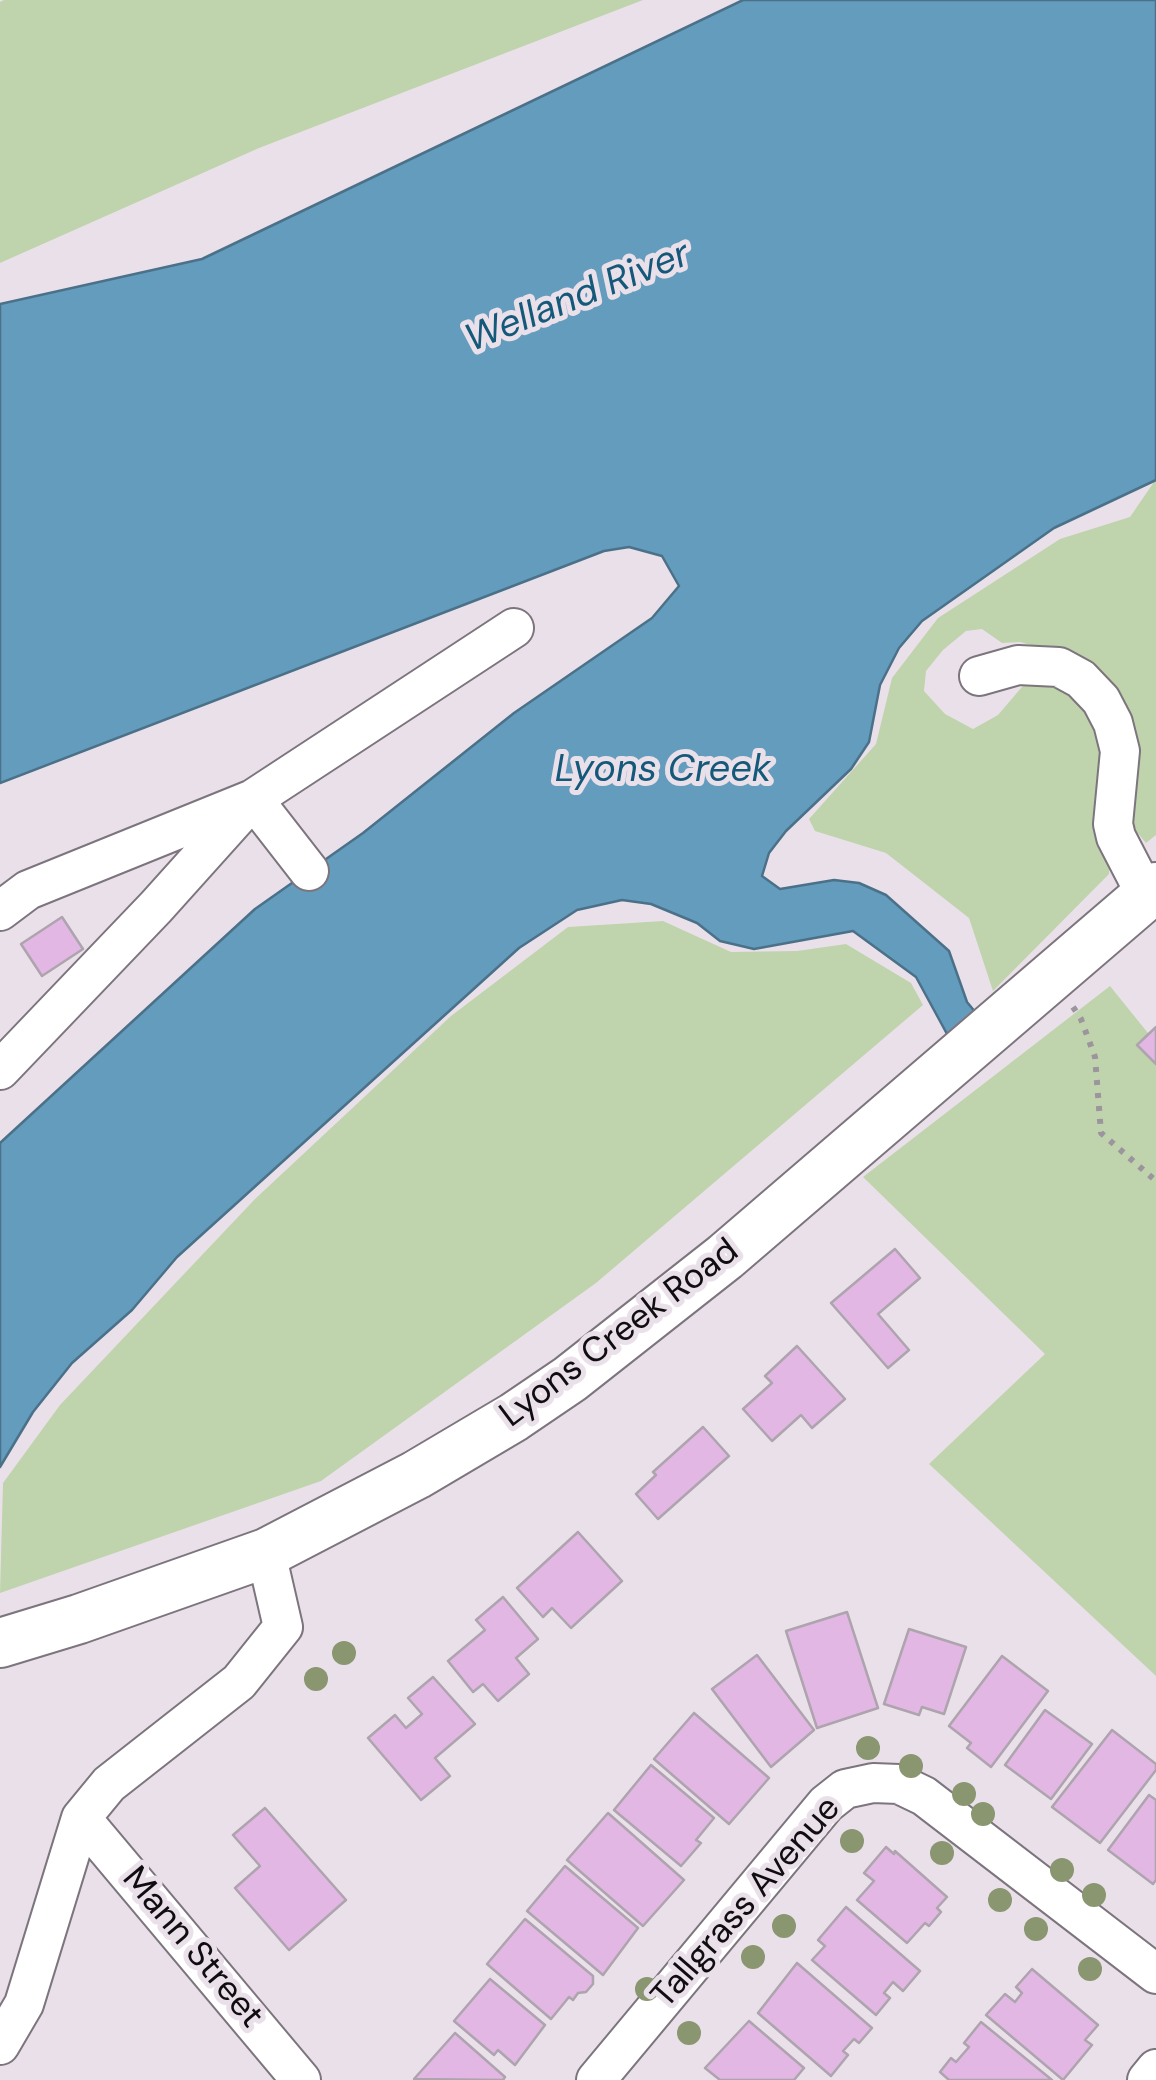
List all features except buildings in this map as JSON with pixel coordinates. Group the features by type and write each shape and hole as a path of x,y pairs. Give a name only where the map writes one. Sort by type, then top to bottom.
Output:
{"main road":[{"name":"Lyons Creek Road","path":"0,1643 266,1553 416,1475 514,1418 726,1257 1151,891"}],"street":[{"path":"0,911 28,890 253,800 514,628"},
{"path":"979,676 1018,665 1060,667 1081,678 1101,700 1114,722 1120,751 1113,824 1116,837 1151,891"},
{"path":"253,800 309,871"},
{"path":"0,1070 253,800"},
{"path":"0,2046 24,2004 68,1851 82,1818 109,1784 240,1682 283,1628 266,1553"},
{"name":"Tallgrass Avenue","path":"596,2080 826,1804 845,1789 873,1783 899,1784 924,1796 1156,1974"},
{"name":"Mann Street","path":"82,1818 300,2080"},
{"path":"1147,2080 1156,2069"}],"path":[{"path":"1052,978 1081,1019 1095,1057 1101,1133 1156,1181"}],"green space":[{"path":"643,0 259,148 0,263 0,2"},
{"path":"1156,479 1156,835 1146,843 1125,818 1132,744 1103,684 1074,657 1020,642 1002,643 982,629 966,631 926,671 924,691 945,714 973,729 998,715 1027,681 1061,682 1084,696 1114,751 1109,874 993,991 969,918 886,853 815,831 809,819 876,744 892,678 938,618 1060,539 1130,517"},
{"path":"663,921 731,952 797,951 846,944 911,983 923,1005 596,1283 321,1481 0,1593 3,1483 60,1405 255,1199 451,1016 568,927"},
{"path":"1110,986 1156,1043 1156,1676 929,1464 1045,1354 863,1177"}],"water":[{"path":"743,0 1156,0 1156,480 1054,528 922,621 899,648 880,685 869,742 851,769 786,831 769,853 762,876 780,889 834,880 859,883 886,895 949,951 967,1002 985,1024 953,1045 916,977 853,931 754,949 720,941 697,923 651,904 622,900 577,910 519,948 177,1257 132,1310 72,1363 33,1412 0,1467 0,1143 255,909 363,833 514,713 652,618 679,586 662,556 629,547 604,551 0,783 0,304 202,259"}],"water label":[{"name":"Welland River","path":"578,298"},
{"name":"Lyons Creek","path":"663,771"}]}
